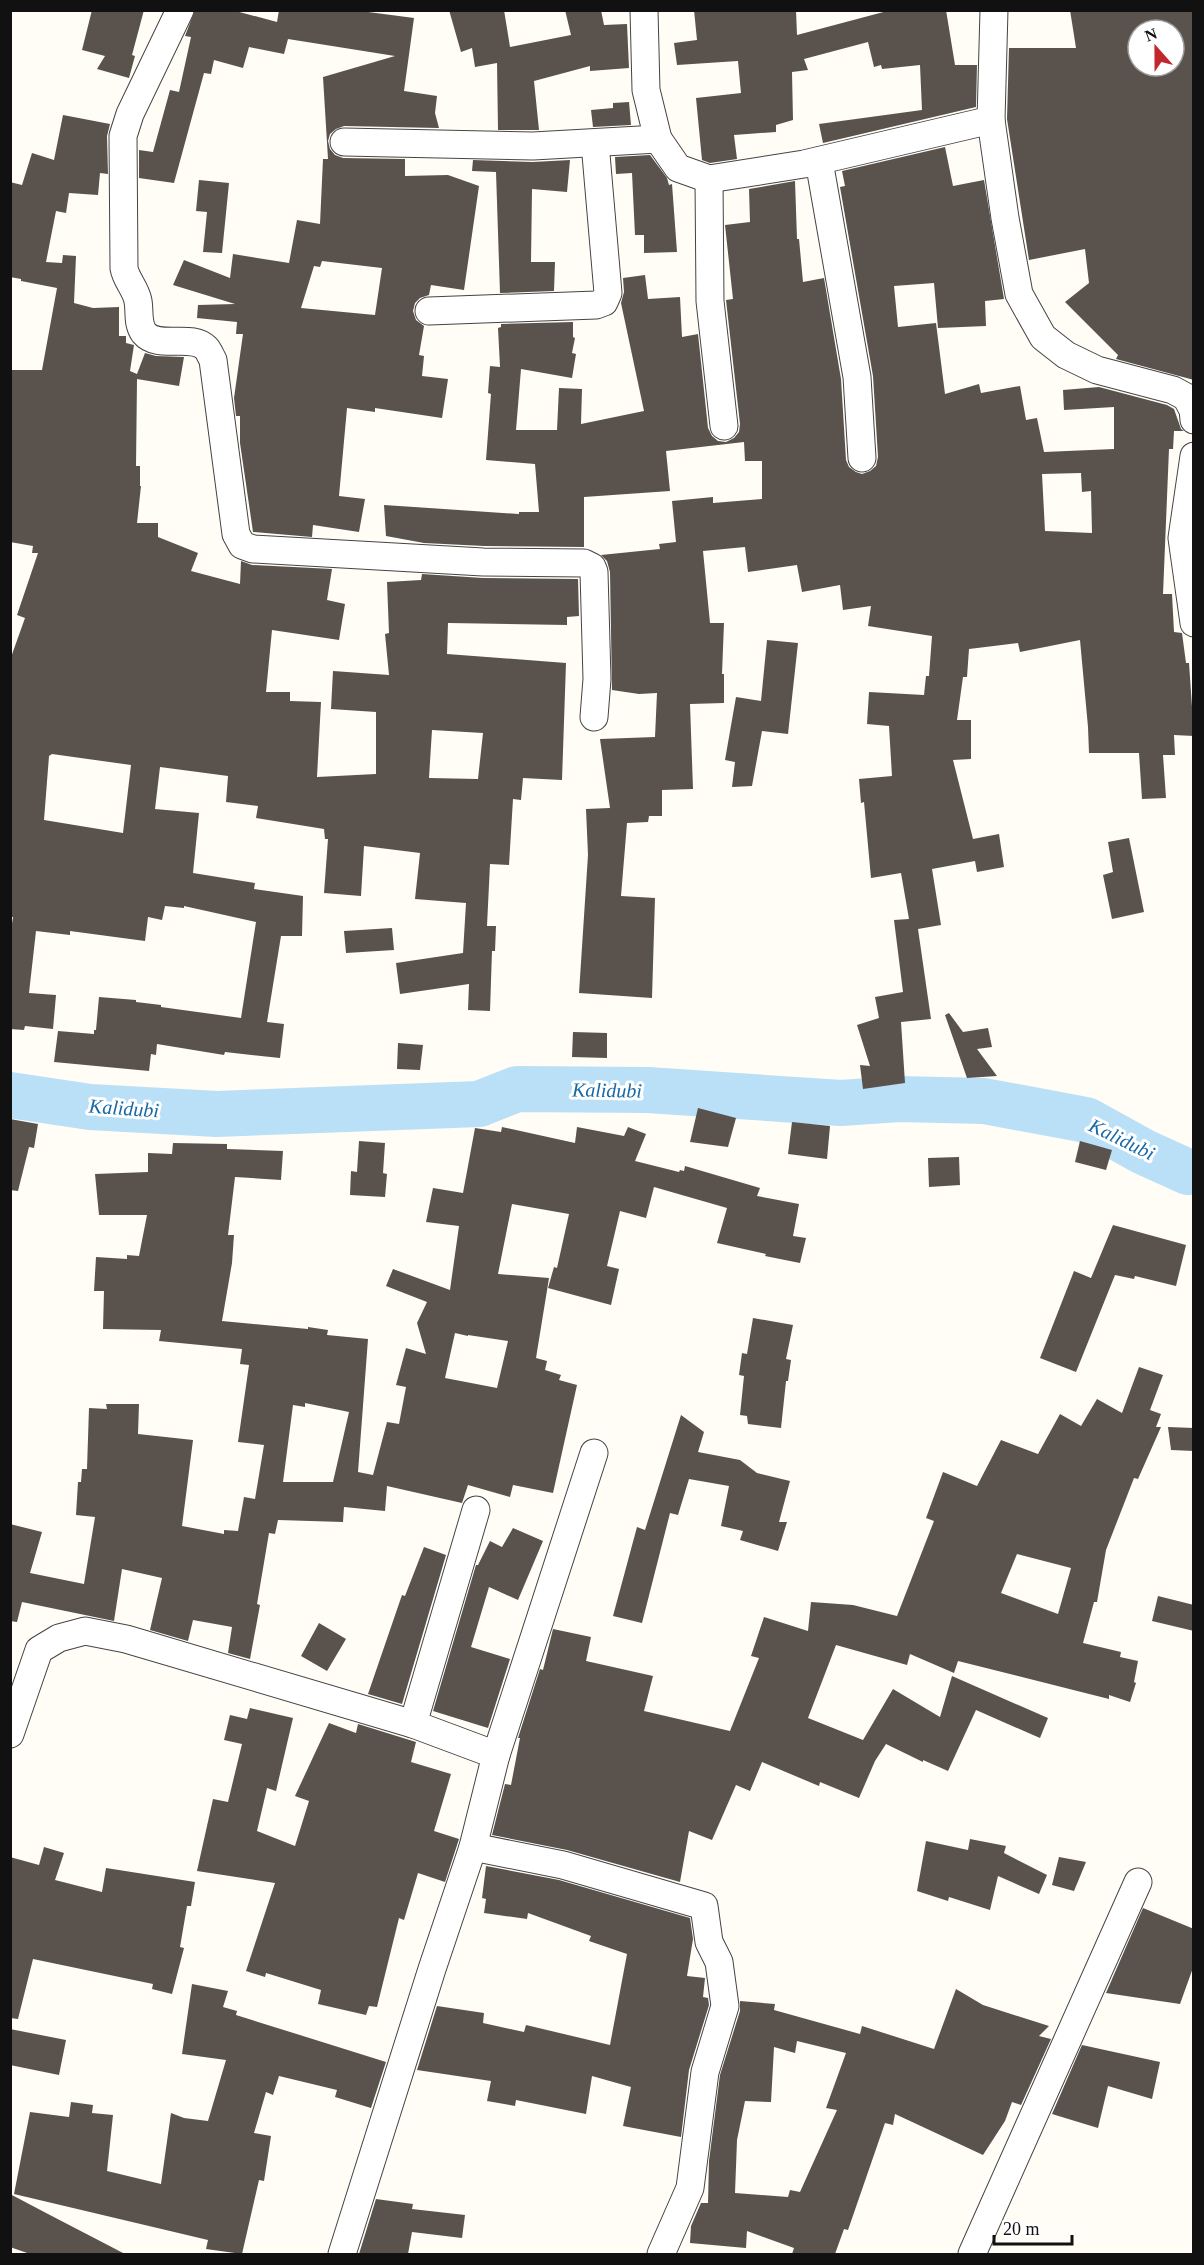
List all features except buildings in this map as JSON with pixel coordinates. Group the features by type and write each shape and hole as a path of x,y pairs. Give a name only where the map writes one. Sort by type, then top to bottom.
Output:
{"street":[{"path":"180,10 130,114 123,136 124,268 126,278 138,300 139,320 145,334 155,339 197,343 206,347 213,360 236,534 242,544 253,549 483,562 584,563 592,567 597,678 594,717"},
{"path":"644,10 646,90 658,139 678,168 708,179 819,161 991,120"},
{"path":"994,10 991,120 1019,294 1043,337 1066,355 1097,370 1173,390 1186,397 1193,413"},
{"path":"344,142 533,146 658,139"},
{"path":"429,311 596,305 604,302 608,293 595,143"},
{"path":"819,161 857,377 862,458"},
{"path":"708,179 710,301 724,426"},
{"path":"1194,456 1182,538 1194,622"},
{"path":"342,2254 473,1847 495,1755 594,1453"},
{"path":"413,1724 476,1509"},
{"path":"10,1734 39,1650 59,1638 85,1631 126,1639 413,1724 495,1755"},
{"path":"473,1847 563,1865 704,1906 709,1942 719,1962 725,2006 705,2072 690,2188 661,2254"},
{"path":"972,2254 1138,1882"}],"waterway":[{"name":"Kalidubi","path":"10,1095 90,1107 217,1114 479,1104 517,1089 648,1090 841,1103 899,1099 984,1101 1086,1120 1144,1152 1188,1172 1194,1171"}]}
